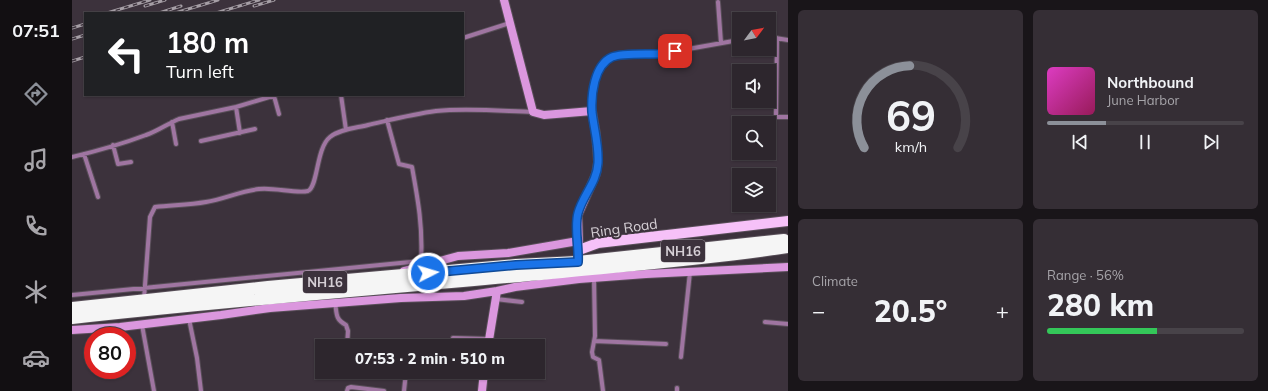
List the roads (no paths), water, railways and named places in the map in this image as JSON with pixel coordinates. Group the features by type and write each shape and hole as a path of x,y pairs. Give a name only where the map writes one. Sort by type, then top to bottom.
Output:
{"highway":[{"name":"NH16","path":"72,308 516,265 578,251 788,240"},
{"name":"NH16","path":"72,318 268,298 635,265 788,248"},
{"path":"749,253 788,253"}],"main road":[{"name":"Ring Road","path":"578,251 598,243 788,221"},
{"name":"Ring Road","path":"578,251 599,250 788,228"}],"street":[{"path":"504,0 533,112"},
{"path":"718,2 721,43"},
{"path":"464,38 510,23"},
{"path":"788,40 777,38 776,117 788,117"},
{"path":"384,277 458,256 578,251 578,215 596,174 598,162 596,134 592,111 593,90 596,75 603,64 612,57 660,54 732,41"},
{"path":"72,157 150,134 161,130 172,122 236,107 272,96"},
{"path":"275,96 279,114"},
{"path":"341,96 346,130"},
{"path":"236,107 240,133"},
{"path":"144,300 150,217 155,207 206,202 259,189 274,188 299,192 309,191 313,187 318,159 324,143 331,136 346,130 387,120 436,111 456,110 533,112 544,115 592,111"},
{"path":"387,120 399,164 412,167 421,214 421,261"},
{"path":"172,122 176,144"},
{"path":"201,141 240,133 255,128"},
{"path":"113,145 118,164 131,162"},
{"path":"84,154 98,197"},
{"path":"72,295 421,261 430,263"},
{"path":"497,295 515,286 594,278 788,267"},
{"path":"682,356 690,272"},
{"path":"594,278 595,336 592,352 593,358 598,360 603,391"},
{"path":"490,339 497,295"},
{"path":"72,330 142,324 270,308 336,302 497,295 522,302"},
{"path":"336,302 337,317 339,321 346,325 348,331 347,339"},
{"path":"189,319 197,358 201,391"},
{"path":"765,322 788,324"},
{"path":"142,324 154,391"},
{"path":"453,338 462,339"},
{"path":"594,341 666,344"},
{"path":"404,391 405,379"},
{"path":"482,391 483,379"},
{"path":"347,391 351,386 384,391"}],"railway":[{"path":"110,12 150,0"},
{"path":"145,6 165,0"},
{"path":"178,12 218,0"},
{"path":"219,12 259,0"},
{"path":"254,6 274,0"},
{"path":"162,12 181,6"},
{"path":"72,28 84,24"},
{"path":"72,39 84,35"},
{"path":"72,61 84,57"}]}
